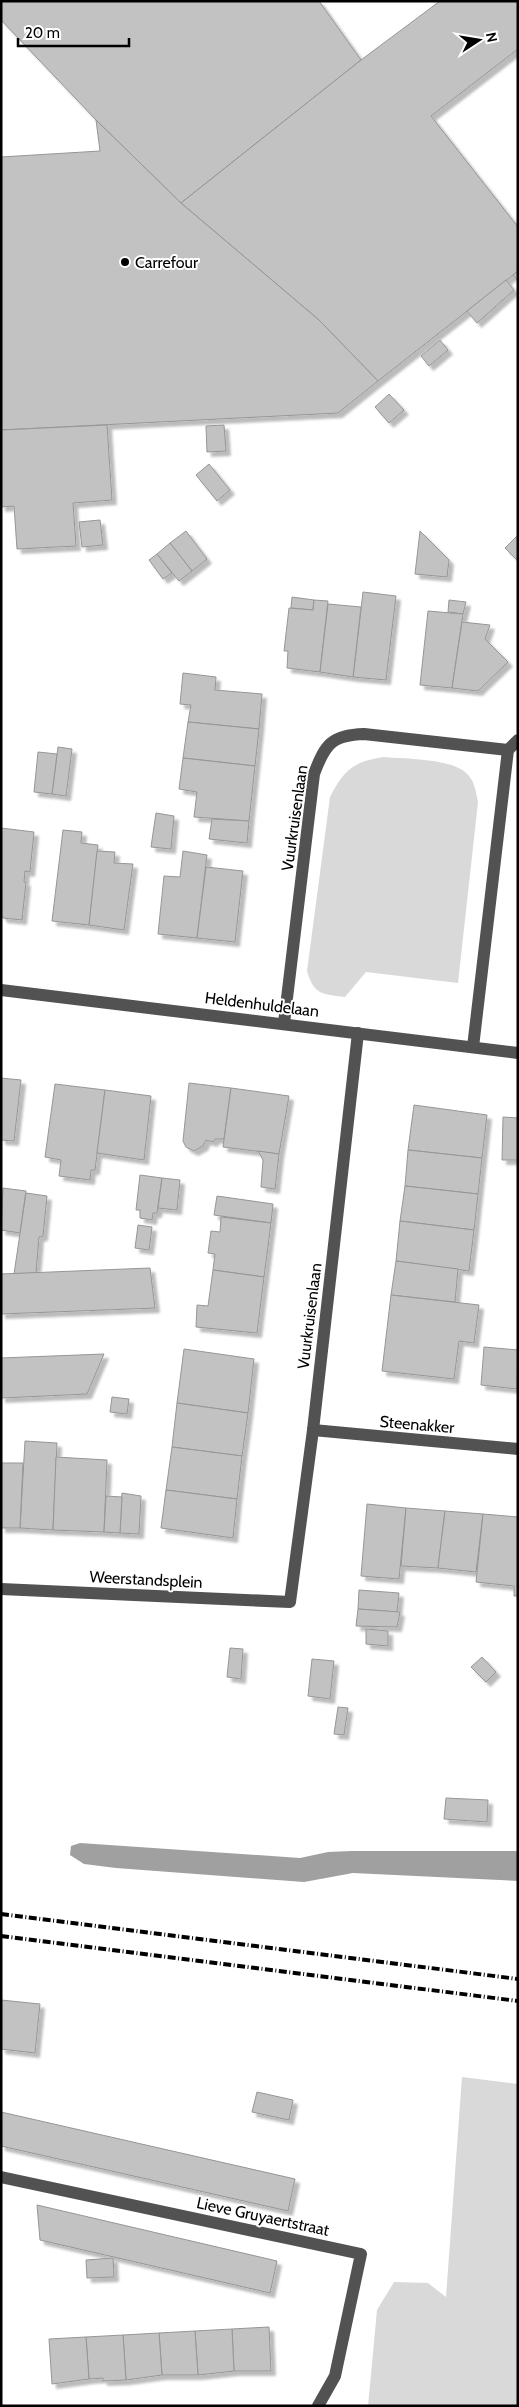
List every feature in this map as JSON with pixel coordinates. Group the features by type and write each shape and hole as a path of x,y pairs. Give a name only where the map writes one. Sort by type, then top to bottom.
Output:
{"street":[{"name":"Vuurkruisenlaan","path":"284,1023 314,774 322,753 332,741 346,734 513,745 473,1047"},
{"name":"Heldenhuldelaan","path":"1,990 518,1053"},
{"name":"Vuurkruisenlaan","path":"290,1602 313,1430 358,1033"},
{"name":"Steenakker","path":"313,1430 518,1449"},
{"name":"Weerstandsplein","path":"1,1589 290,1602"},
{"name":"Lieve Gruyaertstraat","path":"1,2176 361,2254 336,2376 318,2406"}],"shaded area":[{"path":"383,757 429,760 453,766 469,776 474,785 478,802 458,983 366,972 345,997 325,994 316,989 307,971 330,797 340,780 350,769 364,762"},
{"path":"80,1843 300,1858 328,1852 351,1851 518,1851 518,1881 353,1873 304,1882 116,1868 84,1864 70,1855 71,1846"},
{"path":"462,2077 518,2084 518,2406 368,2406 377,2310 394,2282 428,2283 446,2297"}],"building":[{"path":"1,1 319,1 361,60 181,203 96,120 1,20"},
{"path":"440,1 518,1 518,49 431,116 518,227 518,271 378,381 319,320 181,203 361,60"},
{"name":"Carrefour","path":"96,120 181,203 319,320 378,381 338,413 1,430 1,157 100,151"},
{"path":"518,271 518,281 513,275"},
{"path":"506,280 514,290 477,323 467,311"},
{"path":"440,340 448,350 429,366 421,356"},
{"path":"389,394 404,410 389,423 375,407"},
{"path":"107,425 112,500 73,503 76,546 17,549 14,506 1,507 1,430"},
{"path":"224,425 226,451 207,452 206,426"},
{"path":"209,464 230,490 217,501 196,475"},
{"path":"100,520 103,545 82,547 79,522"},
{"path":"186,531 207,559 192,571 170,543"},
{"path":"420,531 449,560 447,577 415,574"},
{"path":"518,535 518,561 505,548"},
{"path":"170,543 192,571 179,581 157,554"},
{"path":"157,554 172,573 163,579 149,560"},
{"path":"363,592 396,596 386,680 353,677"},
{"path":"292,597 314,600 313,610 291,608"},
{"path":"314,600 328,601 320,672 287,668 288,651 284,651 289,608 313,610"},
{"path":"449,600 466,602 463,614 448,612"},
{"path":"328,604 361,607 353,677 320,672"},
{"path":"428,611 463,614 452,688 420,685"},
{"path":"462,622 490,625 485,639 508,662 478,691 452,688"},
{"path":"183,673 216,677 215,690 262,694 259,729 188,722 191,705 180,704"},
{"path":"188,722 259,729 255,766 183,758"},
{"path":"58,747 72,749 66,796 52,794"},
{"path":"38,752 57,754 52,794 34,792"},
{"path":"183,758 255,766 249,821 194,817 197,792 179,789"},
{"path":"156,813 174,816 171,849 151,847"},
{"path":"212,819 249,821 247,843 209,839"},
{"path":"1,828 34,832 30,872 25,871 24,882 26,882 22,920 3,918 1,914"},
{"path":"63,830 82,832 81,843 98,845 89,925 52,921"},
{"path":"97,851 115,852 114,863 133,864 124,930 89,925"},
{"path":"183,851 207,855 197,938 158,934 164,876 180,877"},
{"path":"206,867 243,871 235,942 197,938"},
{"path":"1,1078 21,1080 14,1141 1,1140"},
{"path":"189,1083 231,1088 224,1139 215,1139 213,1142 206,1140 203,1146 194,1151 186,1147 183,1141"},
{"path":"55,1084 105,1090 95,1170 91,1170 90,1180 59,1176 61,1160 45,1157"},
{"path":"231,1088 289,1096 279,1154 223,1147"},
{"path":"105,1090 151,1096 144,1160 97,1153"},
{"path":"414,1105 487,1115 482,1158 408,1150"},
{"path":"503,1117 518,1118 518,1160 502,1160"},
{"path":"408,1150 482,1158 478,1194 405,1186"},
{"path":"258,1151 279,1154 275,1189 261,1187 263,1160"},
{"path":"140,1175 162,1178 157,1213 153,1213 152,1220 140,1218 140,1210 136,1210"},
{"path":"162,1178 180,1180 177,1210 158,1208"},
{"path":"405,1186 478,1194 474,1230 400,1221"},
{"path":"3,1188 26,1191 20,1233 1,1230"},
{"path":"26,1193 47,1196 43,1236 39,1237 36,1273 14,1274"},
{"path":"217,1196 273,1204 271,1223 214,1215"},
{"path":"221,1217 271,1223 264,1277 213,1270 215,1254 208,1253 211,1231 220,1232"},
{"path":"400,1221 474,1230 469,1271 396,1261"},
{"path":"138,1225 152,1227 149,1250 135,1248"},
{"path":"396,1261 458,1269 455,1302 391,1295"},
{"path":"150,1268 155,1308 1,1314 1,1274"},
{"path":"213,1270 264,1277 257,1333 196,1327 197,1305 208,1306"},
{"path":"391,1295 479,1305 474,1343 459,1341 454,1379 382,1371"},
{"path":"484,1347 518,1350 517,1389 481,1385"},
{"path":"184,1349 254,1359 248,1413 177,1403"},
{"path":"104,1354 87,1394 1,1398 1,1358"},
{"path":"112,1397 129,1399 127,1414 110,1412"},
{"path":"177,1403 248,1413 242,1456 172,1447"},
{"path":"25,1441 57,1443 53,1530 20,1528"},
{"path":"172,1447 242,1456 237,1499 166,1490"},
{"path":"56,1457 107,1460 104,1532 53,1530"},
{"path":"1,1463 23,1463 20,1528 1,1528"},
{"path":"166,1490 237,1499 233,1538 161,1528"},
{"path":"122,1493 141,1496 139,1534 120,1533"},
{"path":"106,1496 122,1497 120,1533 104,1532"},
{"path":"367,1504 406,1508 399,1579 361,1576"},
{"path":"406,1508 445,1511 438,1568 401,1566"},
{"path":"445,1511 483,1514 476,1572 438,1568"},
{"path":"483,1514 518,1517 518,1596 514,1596 514,1586 476,1582"},
{"path":"359,1590 399,1593 397,1612 358,1609"},
{"path":"358,1609 400,1612 397,1627 356,1626"},
{"path":"366,1629 388,1631 388,1646 366,1644"},
{"path":"230,1648 243,1649 241,1679 227,1677"},
{"path":"482,1657 496,1672 486,1682 471,1667"},
{"path":"312,1659 334,1661 330,1699 308,1696"},
{"path":"338,1707 348,1708 344,1735 334,1734"},
{"path":"446,1798 488,1800 487,1822 444,1819"},
{"path":"1,2000 40,2004 35,2053 1,2049"},
{"path":"257,2092 293,2100 289,2120 252,2112"},
{"path":"1,2112 295,2179 288,2211 1,2146"},
{"path":"37,2205 277,2261 270,2293 40,2240"},
{"path":"113,2258 114,2277 87,2278 86,2260"},
{"path":"269,2327 271,2371 234,2371 232,2329"},
{"path":"232,2329 234,2371 198,2375 195,2331"},
{"path":"195,2331 198,2375 162,2375 159,2333"},
{"path":"159,2333 162,2375 126,2380 123,2335"},
{"path":"123,2335 126,2380 103,2381 103,2378 89,2379 86,2337"},
{"path":"86,2337 89,2379 52,2384 49,2339"}],"railway":[{"path":"1,1914 518,1979"},
{"path":"1,1936 518,2001"}],"place":[{"name":"Carrefour","path":"125,262"}]}
